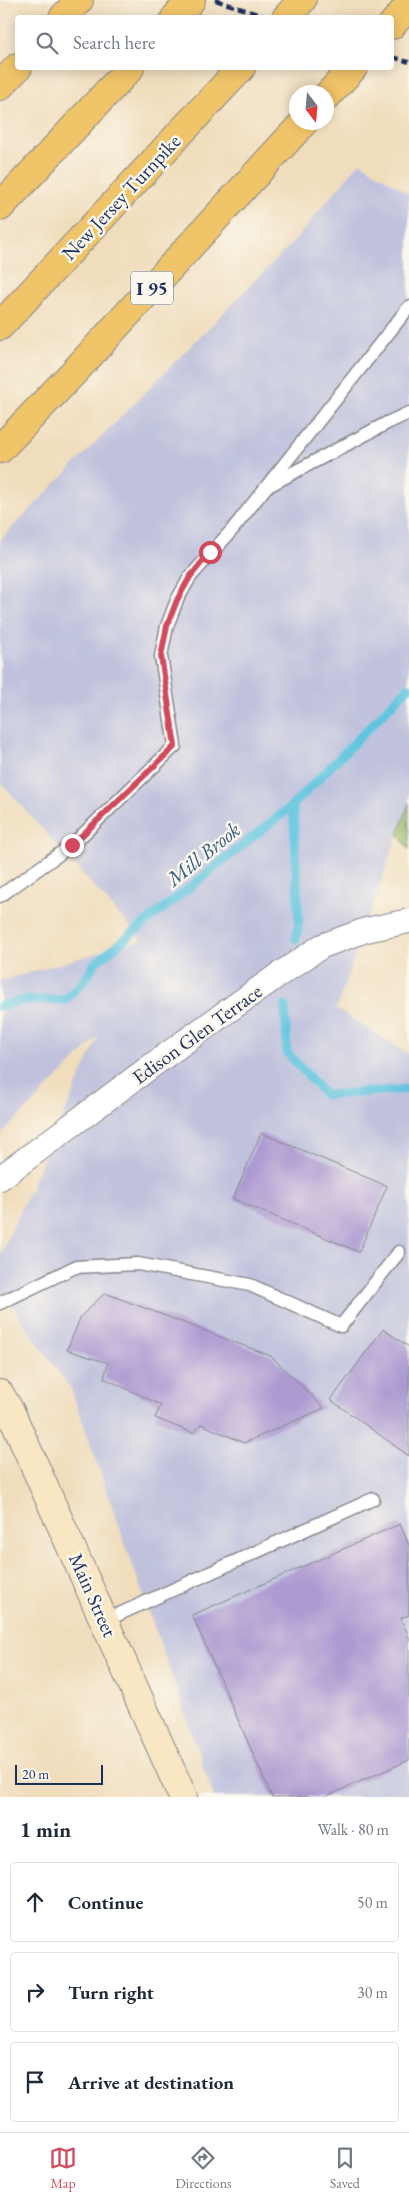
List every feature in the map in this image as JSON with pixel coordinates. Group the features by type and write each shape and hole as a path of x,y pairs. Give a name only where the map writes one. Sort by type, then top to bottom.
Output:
{"highway":[{"path":"67,15 80,0"},
{"path":"178,15 191,0"},
{"path":"289,15 302,0"},
{"path":"394,23 409,5"},
{"path":"0,86 15,70"},
{"path":"0,208 128,70"},
{"name":"New Jersey Turnpike","path":"0,326 239,70"},
{"path":"334,88 351,70"},
{"name":"I 95","path":"0,449 76,370 297,130"}],"main road":[{"name":"Main Street","path":"0,1394 10,1411 183,1797"}],"street":[{"name":"Edison Glen Terrace","path":"0,1178 169,1052 322,946 366,930 409,921"}],"lane":[{"path":"0,896 72,845 175,746 161,656 167,626 177,600 190,577 232,530 409,307"},
{"path":"266,487 409,413"},
{"path":"0,1303 75,1267 138,1264 250,1285 341,1326 399,1252"},
{"path":"104,1621 373,1498"}],"shaded area":[{"path":"360,162 409,194 409,803 336,1009 409,1054 409,1797 214,1797 71,1389 0,1289 0,1256 99,1036 0,1136 0,981 142,940 0,782 0,540 294,241"}],"green space":[{"path":"409,803 409,850 398,834"}],"building":[{"path":"261,1133 387,1186 359,1252 233,1199"},
{"path":"105,1293 271,1356 324,1408 244,1443 201,1424 193,1433 155,1418 161,1405 104,1378 108,1363 67,1350 81,1316"},
{"path":"383,1329 409,1347 409,1456 331,1400"},
{"path":"400,1524 409,1545 409,1615 401,1618 409,1637 409,1760 325,1797 272,1797 192,1615"}],"waterway":[{"name":"Mill Brook","path":"0,1006 25,1000 65,1000 87,977 95,963 293,805 409,687"},
{"path":"293,805 299,921 296,939"},
{"path":"285,1006 287,1052 325,1095 409,1089"}],"railway":[{"path":"215,0 261,15"},
{"path":"394,58 409,62"}],"route":[{"path":"72,845 175,746 161,656 167,626 177,600 190,577 210,552"}]}
